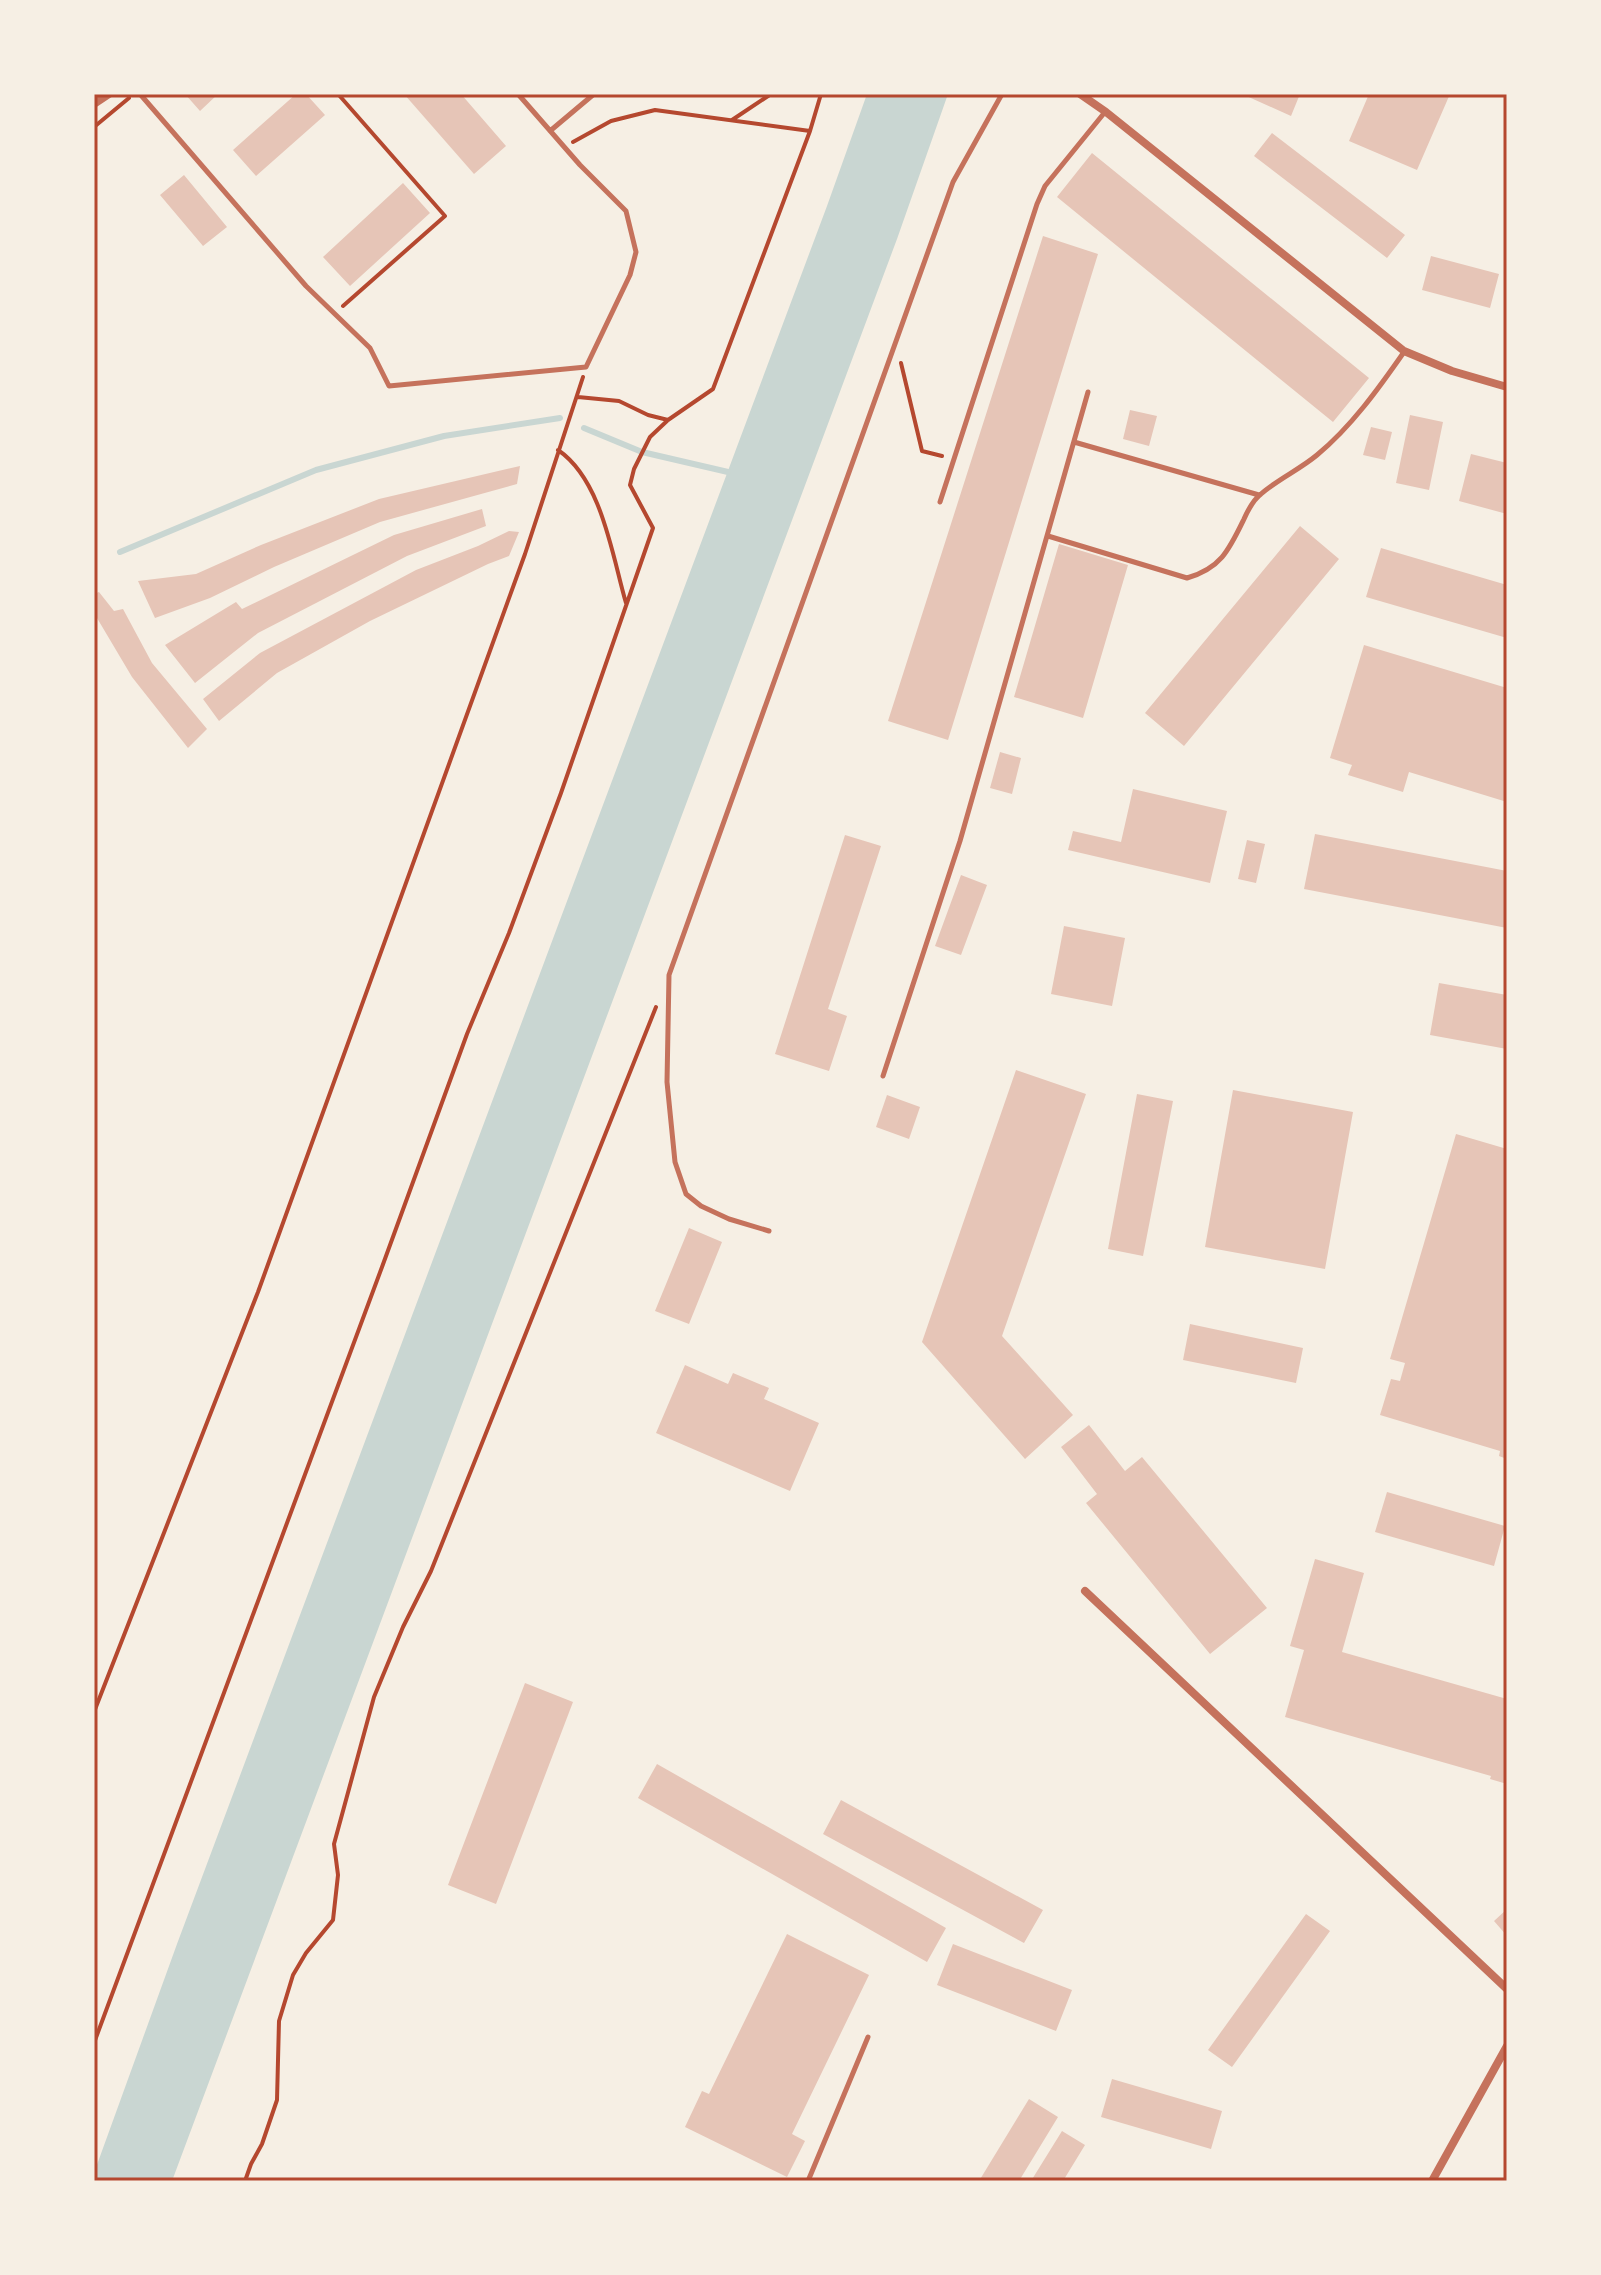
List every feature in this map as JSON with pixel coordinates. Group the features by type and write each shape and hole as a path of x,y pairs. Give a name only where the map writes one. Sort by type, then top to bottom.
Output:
{"street":[{"path":"94,104 109,94"},
{"path":"1080,94 1404,351 1452,371 1507,387"},
{"path":"1085,1591 1507,1989"},
{"path":"1432,2181 1507,2046"}],"lane":[{"path":"137,94 306,286 370,348 389,386 586,367 630,275 636,252 626,211 518,94"},
{"path":"550,131 594,94"},
{"path":"769,1231 729,1219 701,1206 686,1194 675,1162 667,1082 669,975 953,182 1002,94"},
{"path":"940,502 1037,204 1045,186 1106,112"},
{"path":"1047,536 1187,578 1204,573 1217,564 1234,540 1259,495 1317,456 1348,425 1404,351"},
{"path":"883,1076 960,841 1088,392"},
{"path":"1074,442 1259,495"},
{"path":"808,2181 868,2037"}],"path":[{"path":"94,127 137,94"},
{"path":"335,314 445,216 338,94"},
{"path":"730,121 771,94"},
{"path":"94,2043 467,1034 509,933 561,793 653,528 630,485 634,469 650,437 668,420 713,389 821,94"},
{"path":"564,147 611,121 655,110 810,131"},
{"path":"896,341 922,451 954,460"},
{"path":"94,1712 258,1292 525,554 586,367"},
{"path":"578,396 619,401 648,415 668,420"},
{"path":"558,450 567,456 597,500 626,606"},
{"path":"245,2181 277,2100 279,2021 293,1975 306,1953 333,1920 338,1875 334,1844 374,1697 403,1627 431,1571 657,1004"}],"shaded area":[{"path":"867,94 948,94 897,239 172,2181 94,2181 94,2173 177,1944"}],"building":[{"path":"185,94 218,94 200,111"},
{"path":"296,94 306,94 325,115 256,176 233,150"},
{"path":"404,94 461,94 506,146 474,174"},
{"path":"1242,94 1300,94 1291,116"},
{"path":"1369,94 1450,94 1417,170 1349,141"},
{"path":"1272,133 1405,235 1387,258 1254,156"},
{"path":"1092,153 1369,378 1333,422 1057,197"},
{"path":"184,175 227,227 203,246 160,195"},
{"path":"403,183 430,213 350,286 323,257"},
{"path":"1043,236 1098,254 948,740 888,721"},
{"path":"1431,256 1499,274 1490,308 1422,290"},
{"path":"1130,410 1157,416 1149,446 1123,439"},
{"path":"1410,415 1443,422 1429,490 1396,483"},
{"path":"1371,427 1392,432 1385,460 1363,455"},
{"path":"1471,454 1507,463 1507,514 1459,501"},
{"path":"520,466 517,484 380,522 210,598 155,618 138,581 196,574 379,499"},
{"path":"482,509 486,526 407,556 258,633 195,683 165,645 236,602 242,609 394,535"},
{"path":"1300,526 1339,559 1184,746 1145,713"},
{"path":"509,531 519,532 509,556 370,621 277,673 219,721 203,699 260,653 416,570"},
{"path":"1059,544 1128,565 1083,718 1014,697"},
{"path":"1381,548 1507,585 1507,638 1366,597"},
{"path":"99,592 114,611 123,609 152,663 207,729 188,748 132,677 97,618 94,619 94,594"},
{"path":"1364,645 1507,688 1507,802 1409,772 1403,792 1348,775 1352,765 1330,758"},
{"path":"1000,752 1021,758 1012,794 990,788"},
{"path":"1133,789 1227,811 1210,883 1068,850 1073,831 1121,842"},
{"path":"1315,834 1507,871 1507,928 1304,889"},
{"path":"845,835 881,846 828,1009 847,1016 829,1071 775,1054"},
{"path":"1247,840 1265,844 1256,883 1238,879"},
{"path":"961,875 987,885 961,955 935,946"},
{"path":"1064,926 1125,938 1112,1006 1051,994"},
{"path":"1439,983 1507,995 1507,1049 1430,1035"},
{"path":"1016,1070 1086,1094 1002,1336 1073,1415 1025,1459 922,1342"},
{"path":"1233,1090 1353,1112 1325,1269 1205,1247"},
{"path":"1137,1094 1173,1101 1143,1256 1108,1249"},
{"path":"887,1095 920,1107 909,1139 876,1127"},
{"path":"1456,1134 1507,1149 1507,1459 1499,1456 1500,1451 1380,1415 1391,1379 1400,1381 1405,1363 1390,1359"},
{"path":"689,1228 722,1242 689,1324 655,1311"},
{"path":"1190,1324 1303,1348 1296,1383 1183,1360"},
{"path":"685,1365 728,1384 733,1373 769,1388 764,1399 819,1423 790,1491 656,1433"},
{"path":"1089,1425 1125,1471 1142,1457 1267,1608 1210,1654 1086,1503 1097,1494 1061,1447"},
{"path":"1387,1492 1505,1526 1494,1566 1375,1532"},
{"path":"1315,1559 1364,1573 1342,1652 1507,1699 1507,1784 1490,1779 1491,1776 1285,1717 1304,1650 1290,1646"},
{"path":"525,1683 573,1702 496,1904 448,1885"},
{"path":"657,1764 946,1928 927,1962 638,1798"},
{"path":"841,1800 1043,1910 1024,1943 823,1834"},
{"path":"1507,1909 1507,1936 1494,1921"},
{"path":"1306,1914 1330,1931 1232,2067 1208,2050"},
{"path":"787,1934 869,1975 792,2134 805,2141 787,2177 685,2127 702,2091 709,2094"},
{"path":"953,1944 1072,1990 1056,2031 937,1985"},
{"path":"1112,2079 1222,2111 1211,2149 1101,2117"},
{"path":"1029,2099 1058,2117 1019,2181 979,2181"},
{"path":"1062,2131 1085,2145 1063,2181 1031,2181"}],"waterway":[{"path":"120,552 316,470 444,436 560,418"},
{"path":"584,428 642,452 728,472"}]}
